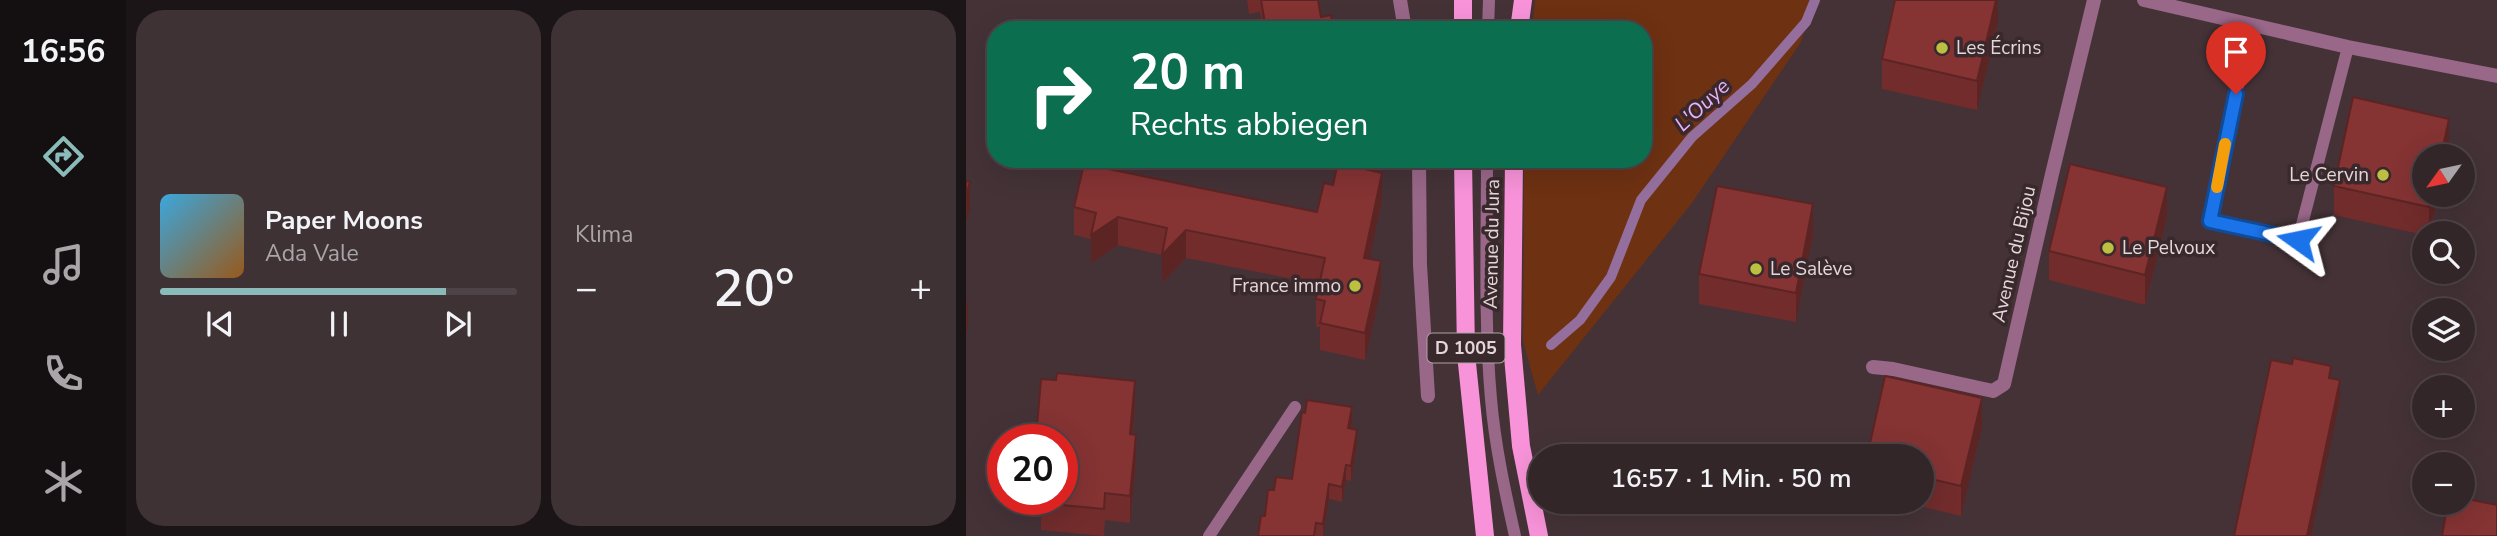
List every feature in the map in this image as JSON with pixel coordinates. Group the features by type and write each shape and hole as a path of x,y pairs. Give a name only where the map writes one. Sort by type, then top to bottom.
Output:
{"main road":[{"path":"1463,0 1463,21"},
{"path":"1520,21 1523,0"},
{"name":"Avenue du Jura","path":"1463,168 1466,354 1485,536"},
{"name":"Avenue du Jura","path":"1514,168 1511,345 1521,446 1539,536"}],"street":[{"path":"1400,0 1404,21"},
{"name":"Avenue du Bijou","path":"1873,367 1993,391 2004,384 2094,0"},
{"path":"2144,0 2348,47 2497,76"},
{"path":"1419,168 1420,265 1428,396"}],"lane":[{"path":"1488,21 1489,0"},
{"path":"2253,25 2230,117 2210,221 2298,240 2348,47"},
{"path":"1487,168 1487,312 1491,401 1497,450 1515,536"},
{"path":"1209,536 1295,407"}],"shaded area":[{"path":"1535,0 1812,0 1801,42 1692,203 1538,395 1523,341 1524,168 1652,168 1652,21 1533,21"}],"building":[{"path":"1261,0 1318,0 1321,17 1331,15 1332,21 1264,21"},
{"name":"Les Écrins","path":"1895,0 1996,0 1977,81 1882,59"},
{"path":"2353,97 2449,119 2444,144 2412,144 2412,203 2334,186"},
{"name":"Le Pelvoux","path":"2070,164 2167,187 2145,275 2049,251"},
{"path":"1083,168 1103,168 1317,212 1324,183 1333,185 1337,168 1360,168 1382,173 1364,258 1381,261 1365,333 1320,323 1325,301 1316,299 1325,258 1186,230 1162,255 1167,228 1118,217 1091,235 1096,213 1074,207"},
{"name":"Le Salève","path":"1717,186 1813,204 1796,293 1699,274"},
{"path":"2293,358 2331,366 2329,378 2340,380 2307,536 2234,536 2271,360 2292,364"},
{"path":"1057,373 1135,381 1130,434 1136,435 1130,496 1105,493 1104,509 1078,507 1078,424 1037,424 1041,379 1056,380"},
{"path":"1885,376 1982,398 1961,486 1934,480 1934,444 1870,444"},
{"path":"1307,400 1352,407 1348,428 1357,430 1351,466 1346,465 1342,487 1329,484 1323,524 1316,523 1314,536 1258,536 1261,516 1265,516 1268,490 1274,490 1276,477 1292,479 1302,412 1305,413"},
{"path":"2475,501 2497,505 2497,536 2442,536 2446,515 2475,515"}],"waterway":[{"name":"L'Ouye","path":"1551,345 1580,320 1611,277 1641,200 1692,137 1752,84 1806,22 1815,0"}],"slow traffic":[{"path":"2217,187 2225,144"}],"place":[{"name":"Les Écrins","path":"1942,48"},
{"name":"Le Cervin","path":"2383,175"},
{"name":"Le Pelvoux","path":"2108,248"},
{"name":"Le Salève","path":"1756,269"},
{"name":"France immo","path":"1355,286"}],"route":[{"path":"2236,94 2210,221 2298,240"}]}
